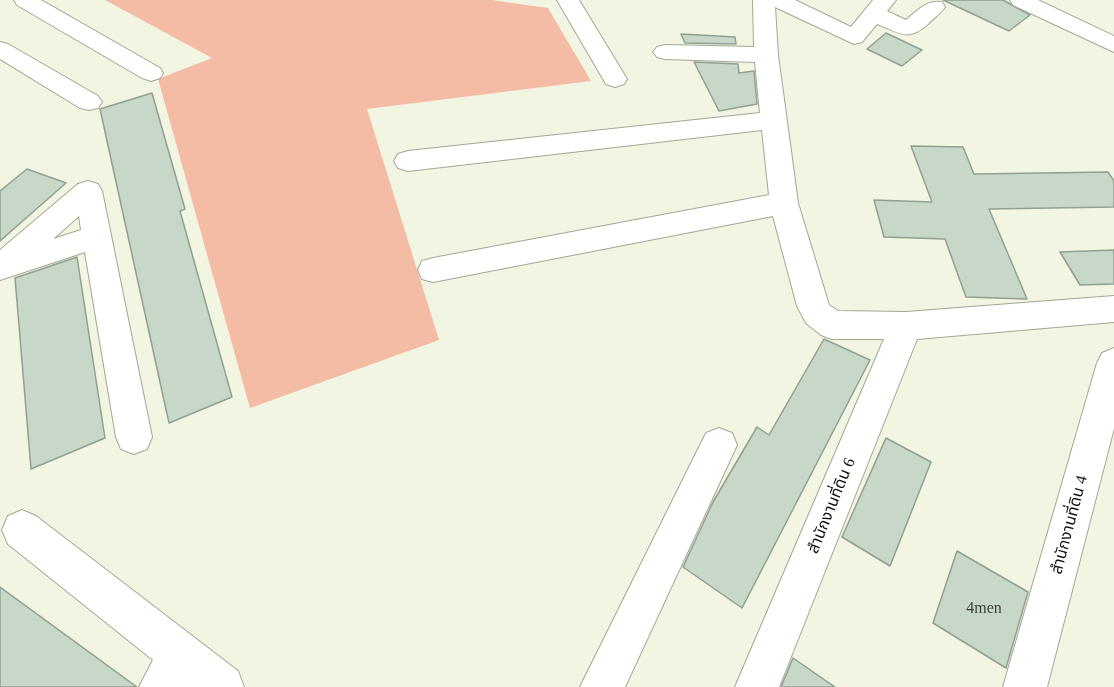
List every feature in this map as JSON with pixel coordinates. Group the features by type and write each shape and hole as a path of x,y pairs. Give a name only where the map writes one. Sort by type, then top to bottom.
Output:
{"street":[{"path":"25,0 151,73"},
{"path":"568,0 615,79"},
{"path":"934,7 909,29 879,7 854,37 763,0 766,55 784,203 817,314 832,325 906,326 1114,309"},
{"path":"1021,0 1114,45"},
{"path":"0,49 89,102"},
{"path":"665,52 766,55"},
{"path":"408,161 775,120"},
{"path":"433,270 784,203"},
{"path":"98,236 134,437"},
{"name":"สำนักงานที่ดิน 6","path":"757,687 906,326"},
{"name":"สำนักงานที่ดิน 4","path":"1025,687 1107,419 1114,363"},
{"path":"602,687 718,445"},
{"path":"22,530 171,671 222,687"}],"shaded area":[{"path":"105,0 491,0 548,8 591,81 367,109 439,340 250,408 158,79 212,58"}],"building":[{"path":"943,0 1003,0 1030,15 1009,31"},
{"path":"886,33 922,50 902,66 867,49"},
{"path":"681,34 735,37 736,44 685,43"},
{"path":"694,62 738,64 739,73 754,71 757,104 719,111"},
{"path":"152,93 185,209 180,211 232,397 169,423 100,109"},
{"path":"911,146 963,147 974,174 1108,172 1114,181 1114,207 989,209 1027,299 966,297 945,239 884,237 874,200 932,202"},
{"path":"27,169 66,183 0,241 0,191"},
{"path":"1114,250 1114,284 1080,285 1060,252"},
{"path":"77,257 105,438 31,469 15,278"},
{"path":"824,339 870,360 742,608 683,567 713,502 757,427 769,435"},
{"path":"886,438 931,462 890,566 842,537"},
{"path":"957,551 1028,592 1006,668 933,623"},
{"path":"0,587 137,687 0,687"},
{"path":"793,658 835,687 781,687"}]}
